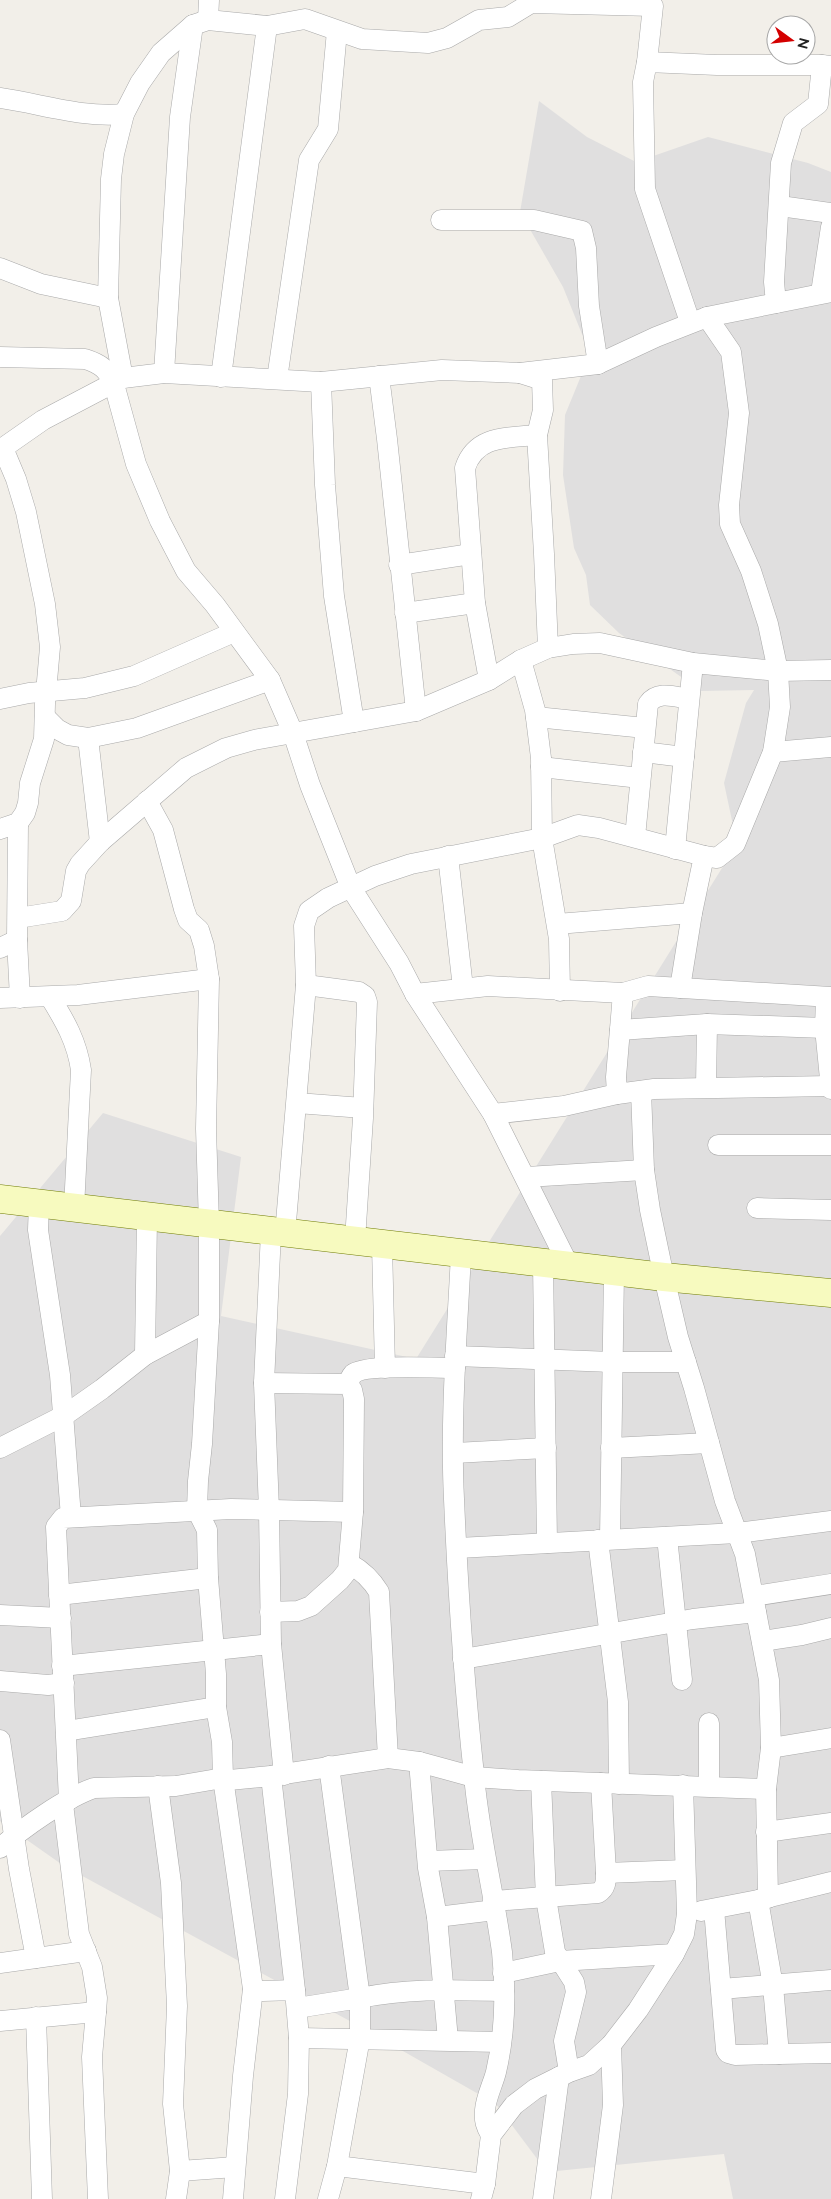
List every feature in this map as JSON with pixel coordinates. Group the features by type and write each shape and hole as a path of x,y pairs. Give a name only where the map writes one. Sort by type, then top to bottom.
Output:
{"street":[{"path":"203,15 267,26 305,20 362,39 428,43 447,38 479,20 508,17 531,3 653,6 643,82 645,189 698,320 731,352 739,413 729,505 730,524 751,571 768,624 778,671 780,707 774,752 735,844 727,852 716,858 599,828 578,825 542,838 448,856 384,872 328,898 309,911 305,917 306,985 297,1103 278,1233 264,1383 269,1510 271,1644 278,1775 299,2038 298,2094 285,2199"},
{"path":"203,15 161,53 140,84 124,114 114,154 111,179 108,298 118,381 136,464 160,521 186,571 270,680 293,733 310,785 351,888 399,963 415,994 493,1114 526,1177 556,1265 544,1359 547,1543"},
{"path":"164,373 180,118 203,15"},
{"path":"221,377 267,26"},
{"path":"277,379 309,160 328,129 337,32"},
{"path":"647,62 826,66 824,108 793,123 781,163 780,206 774,282 776,302"},
{"path":"0,98 88,115 124,114"},
{"path":"780,206 831,213"},
{"path":"441,220 534,220 582,231 586,248 589,306 598,364"},
{"path":"20,998 9,944 18,918 9,826 25,814 30,783 44,739 50,647 45,604 26,512 16,479 1,449 43,420 85,396 118,381 164,373 321,382 442,370 520,373 598,364 698,320 776,302 826,293 831,227"},
{"path":"0,268 41,284 108,298"},
{"path":"0,357 85,359 98,363 118,381"},
{"path":"520,373 542,380 543,410 537,435 548,648"},
{"path":"379,376 388,439 399,565 416,711"},
{"path":"321,382 325,485 334,596 354,722"},
{"path":"489,680 475,603 465,468 469,456 478,446 501,438 537,435"},
{"path":"399,565 471,554"},
{"path":"405,613 475,603"},
{"path":"0,699 46,691 85,688 134,676 234,632"},
{"path":"18,918 62,911 68,907 71,901 76,872 80,864 100,842 186,768 226,748 293,733 416,711 489,680 521,660 548,648 573,644 600,643 693,663 778,671 831,670"},
{"path":"521,660 536,717 541,767 542,838 557,924 561,966 560,991"},
{"path":"675,848 693,663"},
{"path":"44,717 57,729 68,735 88,738 137,728 270,680"},
{"path":"635,837 648,704 652,698 659,695 689,699"},
{"path":"536,717 645,728"},
{"path":"88,738 100,842"},
{"path":"774,752 831,747"},
{"path":"643,752 684,757"},
{"path":"541,767 640,778"},
{"path":"147,801 163,830 188,920 199,930 204,946 209,979 206,1129 209,1224 209,1321 198,1481 198,1510 207,1530 216,1707 222,1742 223,1778 253,1989 233,2199"},
{"path":"448,856 463,988"},
{"path":"680,988 692,913 704,856"},
{"path":"557,924 692,913"},
{"path":"0,998 50,997 209,979"},
{"path":"306,985 359,992 365,996 367,1002 363,1108 354,1240"},
{"path":"415,994 463,988 503,986 560,991 623,993 648,986 829,998 825,1028 831,1090"},
{"path":"617,1094 616,1077 623,993"},
{"path":"50,997 69,1028 79,1051 81,1070 74,1208"},
{"path":"620,1030 707,1024 825,1028"},
{"path":"706,1087 707,1024"},
{"path":"493,1114 564,1106 617,1094 640,1091 706,1087 830,1086"},
{"path":"640,1091 644,1170 664,1277 678,1337 724,1501 745,1554 769,1680 771,1748 766,1789 763,1899 779,2054"},
{"path":"297,1103 363,1108"},
{"path":"718,1145 831,1145"},
{"path":"526,1177 644,1170"},
{"path":"0,1200 556,1265 831,1293"},
{"path":"39,1204 38,1230 65,1415 71,1517"},
{"path":"757,1208 831,1210"},
{"path":"145,1355 147,1217"},
{"path":"382,1245 385,1368"},
{"path":"461,1254 455,1362 454,1498 463,1659 474,1776 504,1982 501,2042 496,2072 485,2109 485,2126 492,2135"},
{"path":"437,1917 546,1898 598,1893 605,1886 610,1784 618,1702 610,1633 604,1540 611,1448 614,1271"},
{"path":"0,1448 65,1415 145,1355 209,1321"},
{"path":"347,1384 353,1374 359,1371 455,1362 544,1359 612,1362 686,1362"},
{"path":"264,1383 347,1384 352,1390 354,1399 353,1512 348,1570 340,1580 311,1606 298,1611 270,1612"},
{"path":"611,1448 709,1443"},
{"path":"454,1453 546,1448"},
{"path":"98,2199 92,2057 96,2012 95,1981 79,1934 66,1802 66,1731 56,1527 63,1518 71,1517 198,1510 353,1512"},
{"path":"458,1548 737,1533 831,1521"},
{"path":"668,1537 682,1680"},
{"path":"350,1564 366,1575 379,1592 388,1758"},
{"path":"59,1595 208,1578"},
{"path":"463,1659 675,1622 831,1584"},
{"path":"0,1615 61,1618"},
{"path":"762,1640 802,1635 831,1628"},
{"path":"0,1681 42,1685 63,1674 214,1649 271,1644"},
{"path":"66,1731 216,1707"},
{"path":"709,1722 710,1786"},
{"path":"771,1748 831,1738"},
{"path":"0,1740 7,1840 19,1869 36,1958"},
{"path":"7,1840 81,1792 94,1788 176,1786 223,1778 229,1780 278,1775 388,1758 419,1762 474,1776 541,1781 766,1789"},
{"path":"419,1762 428,1861 437,1917 448,2040"},
{"path":"328,2199 338,2166 360,2038 360,1998 329,1766"},
{"path":"541,1781 546,1898 555,1952 574,1982 576,1992 564,2041 564,2074 543,2199"},
{"path":"338,2166 483,2192 492,2135 514,2105 535,2088 564,2074 589,2065 611,2045 638,2010 674,1954 684,1934 687,1914 683,1785"},
{"path":"158,1786 170,1883 177,2006 173,2104 180,2171 176,2199"},
{"path":"766,1832 831,1823"},
{"path":"428,1861 485,1859"},
{"path":"606,1873 685,1870"},
{"path":"687,1914 763,1899 831,1882"},
{"path":"714,1909 726,2050 728,2053 831,2053"},
{"path":"0,1963 86,1951"},
{"path":"253,1989 296,1999 360,1998 393,1992 444,1990 504,1982 560,1961 674,1954"},
{"path":"721,1989 831,1980"},
{"path":"0,2021 96,2012"},
{"path":"36,2017 42,2199"},
{"path":"299,2038 501,2042"},
{"path":"601,2199 613,2105 611,2045"},
{"path":"180,2171 235,2167"}],"shaded area":[{"path":"539,101 587,137 636,162 708,137 808,163 831,172 831,2199 733,2199 724,2154 547,2172 496,2104 359,2026 64,1866 0,1821 0,1236 103,1113 241,1157 221,1316 416,1359 737,844 724,783 746,703 754,690 701,691 619,633 590,605 586,575 574,548 563,475 565,415 590,354 563,287 520,212"}]}
